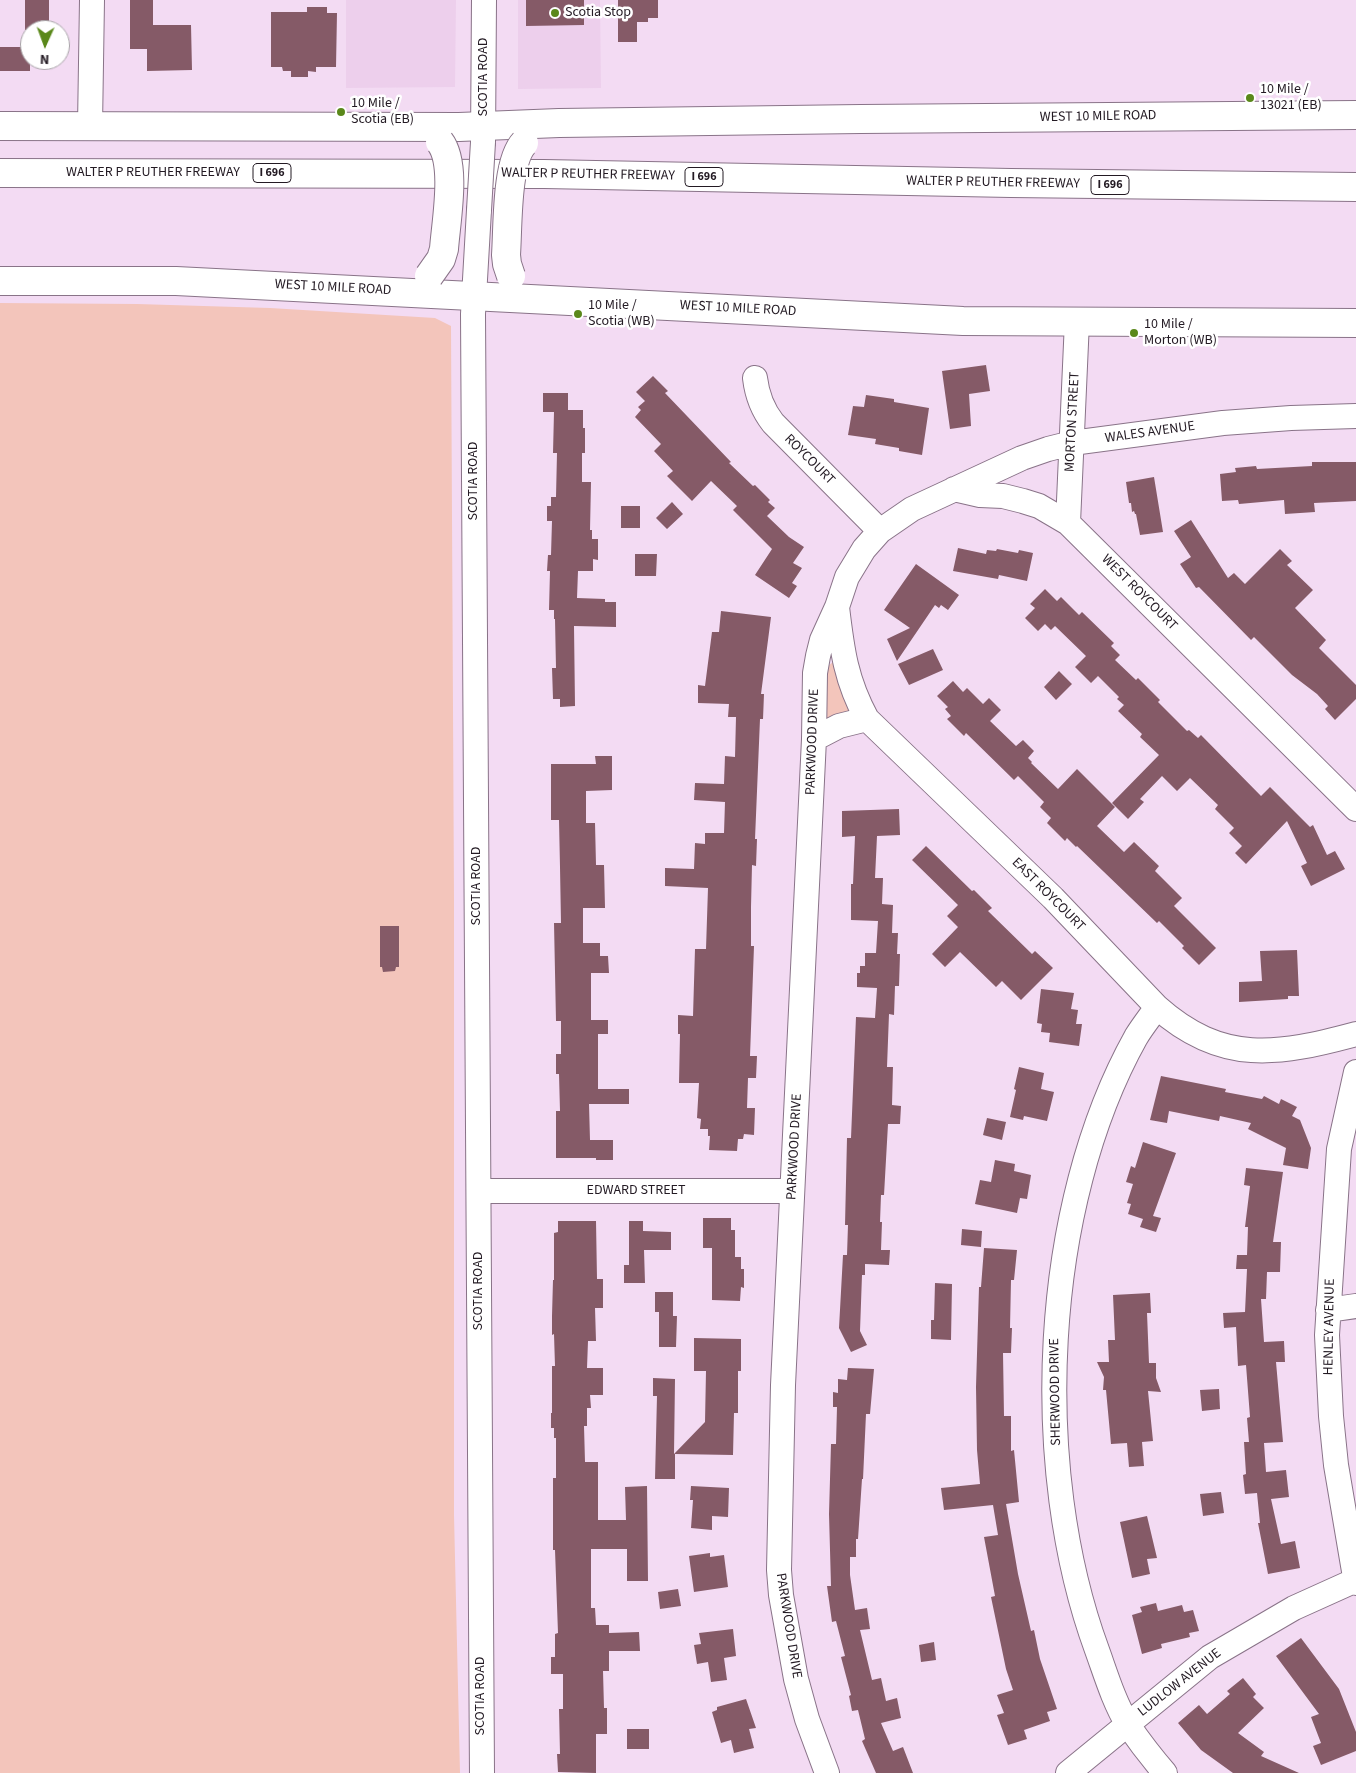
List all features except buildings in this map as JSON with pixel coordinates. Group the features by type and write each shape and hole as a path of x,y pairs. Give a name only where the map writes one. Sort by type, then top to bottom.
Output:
{"main road":[{"name":"WEST 10 MILE ROAD","path":"0,126 413,126 483,134 559,123 1356,115"},
{"path":"530,298 523,293 511,276 507,264 506,255 514,160 524,143 535,133 559,123"},
{"path":"406,292 429,276 441,259 444,249 450,170 446,154 440,142 432,134 413,126"},
{"name":"WALTER P REUTHER FREEWAY","path":"0,173 544,174 1071,184 1356,187"},
{"name":"WEST 10 MILE ROAD","path":"0,281 176,281 406,292 474,285 530,298 963,321 1356,323"}],"street":[{"path":"90,126 92,0"},
{"name":"SCOTIA ROAD","path":"482,1773 474,285 483,134 484,0"},
{"name":"MORTON STREET","path":"1068,522 1077,321"},
{"name":"ROYCOURT","path":"755,378 760,401 765,413 773,423 880,531"},
{"name":"WALES AVENUE","path":"954,489 1022,458 1072,443 1223,423 1356,416"},
{"path":"880,531 912,509 954,489"},
{"name":"WEST ROYCOURT","path":"954,489 1023,501 1039,506 1068,522 1356,808"},
{"name":"PARKWOOD DRIVE","path":"827,1773 807,1719 796,1679 781,1595 779,1570 783,1385 814,739 815,673 822,640 837,607 847,577 864,549 880,531"},
{"name":"EAST ROYCOURT","path":"837,607 842,652 849,680 867,719 1053,898 1172,1021 1187,1031 1210,1041 1246,1051 1268,1052 1285,1050 1356,1034"},
{"path":"814,739 839,726 867,719"},
{"name":"SHERWOOD DRIVE","path":"1157,1007 1137,1036 1108,1095 1094,1131 1072,1212 1056,1327 1054,1398 1060,1490 1070,1553 1083,1614 1115,1699 1128,1724 1165,1773"},
{"name":"HENLEY AVENUE","path":"1356,1072 1339,1149 1328,1310 1329,1374 1336,1465 1356,1581"},
{"name":"EDWARD STREET","path":"479,1191 792,1191"},
{"path":"1328,1310 1356,1306"},
{"name":"LUDLOW AVENUE","path":"1068,1773 1210,1656 1294,1608 1356,1581"}],"shaded area":[{"path":"346,0 456,0 455,87 346,88"},
{"path":"518,0 600,0 601,88 518,89"},
{"path":"0,303 137,304 270,308 435,318 451,326 454,900 454,1515 460,1773 0,1773"},
{"path":"833,662 851,712 827,719 825,716 828,666"}],"place":[{"name":"Scotia Stop","path":"555,13"},
{"name":"10 Mile / 13021 (EB)","path":"1250,98"},
{"name":"10 Mile / Scotia (EB)","path":"341,112"},
{"name":"10 Mile / Scotia (WB)","path":"578,314"},
{"name":"10 Mile / Morton (WB)","path":"1134,333"}]}
